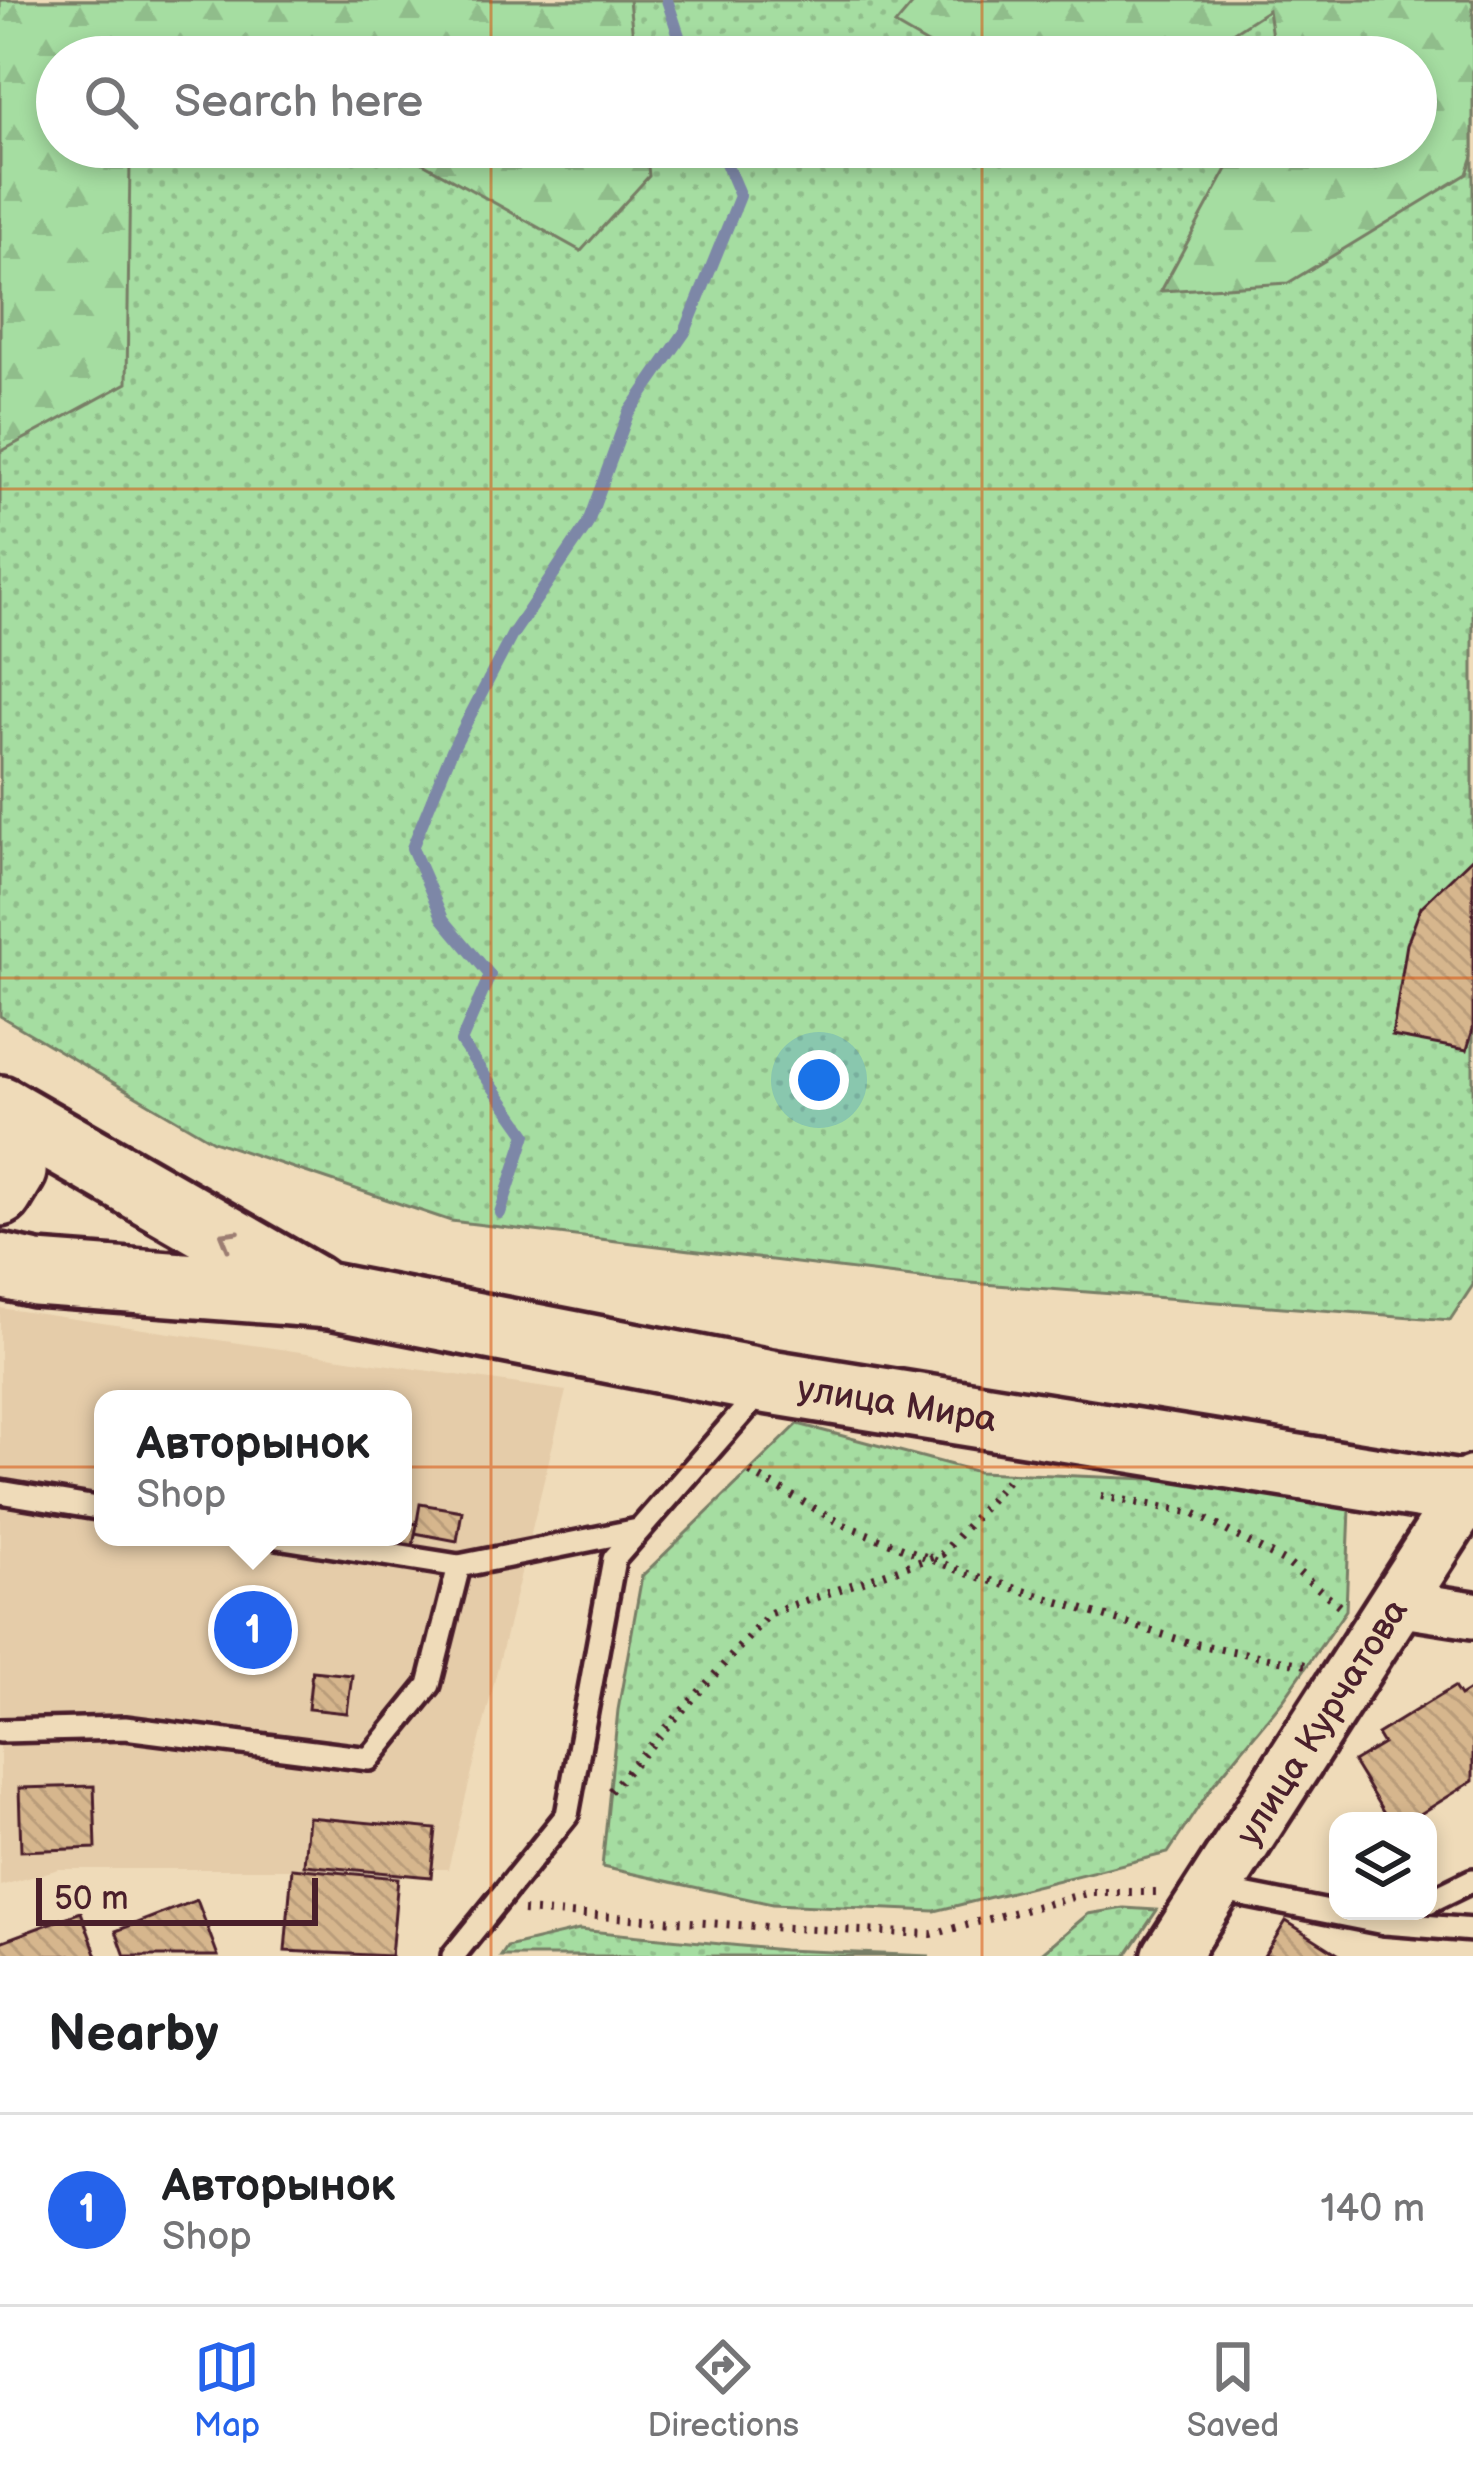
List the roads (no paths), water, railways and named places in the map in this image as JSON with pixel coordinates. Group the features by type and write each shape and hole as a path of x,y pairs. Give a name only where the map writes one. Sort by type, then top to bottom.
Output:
{"main road":[{"path":"0,1108 330,1297"},
{"path":"0,1122 14,1172 0,1194"},
{"path":"0,1266 36,1274 330,1297"},
{"name":"улица Мира","path":"330,1297 770,1382 1471,1495"}],"street":[{"name":"улица Курчатова","path":"1170,1956 1371,1607 1471,1495"},
{"path":"1371,1607 1473,1615"}],"lane":[{"path":"453,1956 567,1816 614,1558 770,1382"},
{"path":"0,1492 94,1508"},
{"path":"333,1546 459,1566 638,1531"},
{"path":"0,1731 125,1728 369,1759 429,1685 459,1566"},
{"path":"1437,1898 1473,1880"},
{"path":"1212,1889 1384,1923 1473,1930"},
{"path":"1384,1923 1390,1920"}],"waterway":[{"path":"667,0 679,36"},
{"path":"500,1213 526,1134 461,1042 490,975 443,919 412,848 452,750 512,635 587,525 628,414 685,332 740,196 728,168"}],"place":[{"name":"Авторынок","path":"253,1630"}]}
